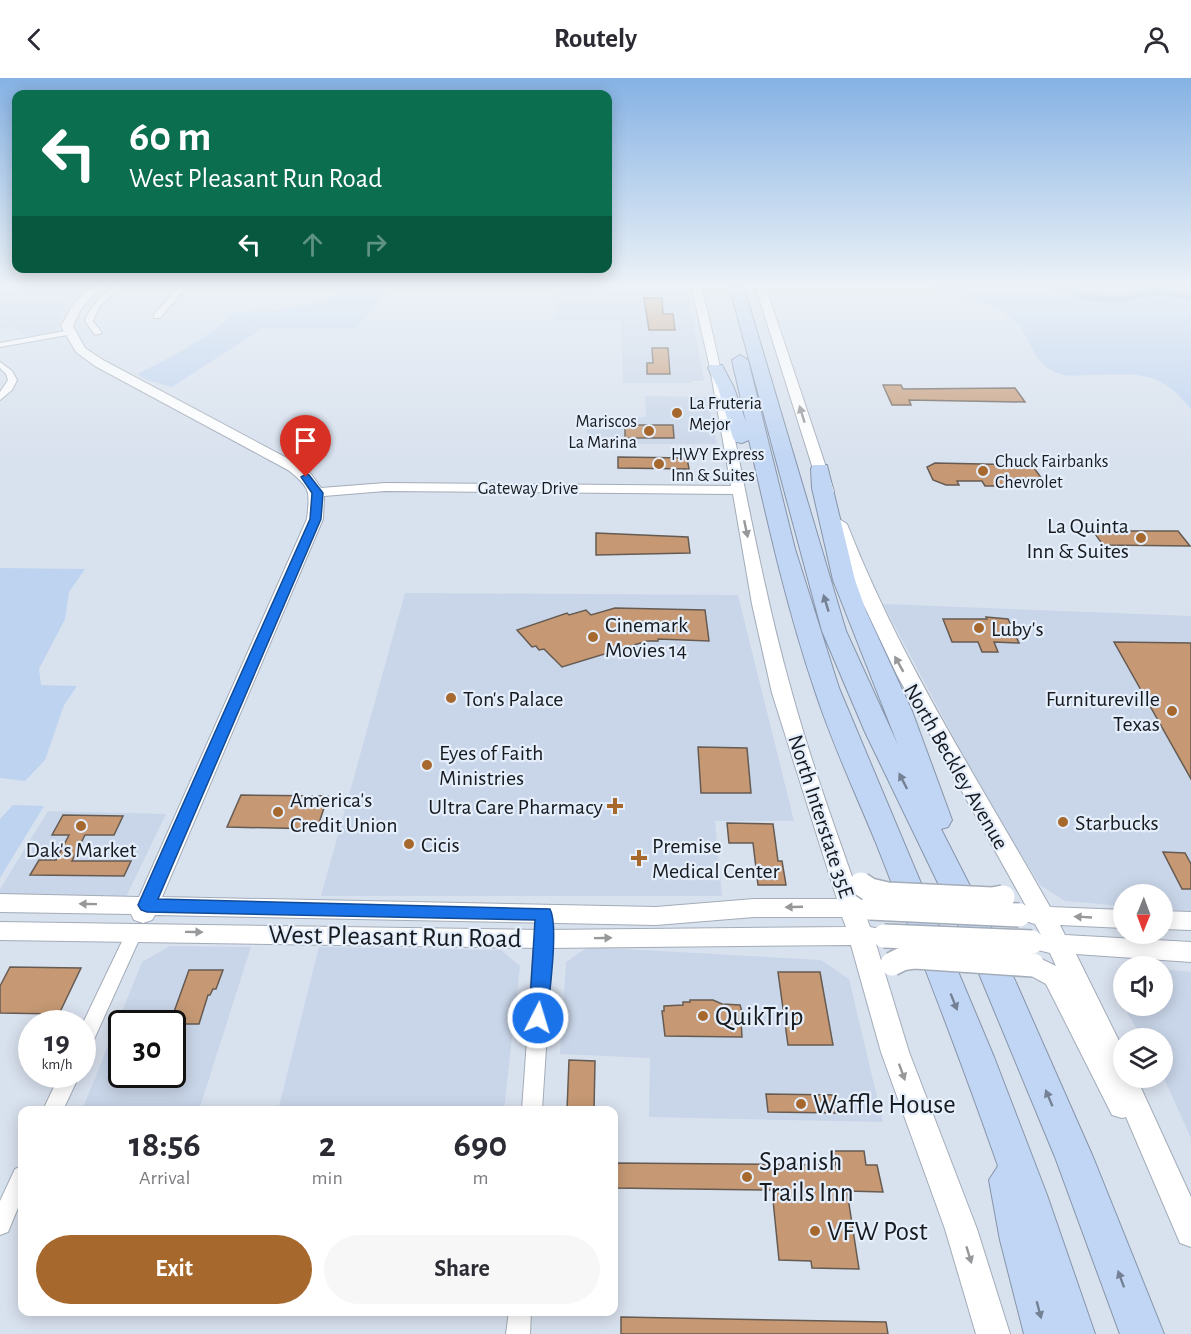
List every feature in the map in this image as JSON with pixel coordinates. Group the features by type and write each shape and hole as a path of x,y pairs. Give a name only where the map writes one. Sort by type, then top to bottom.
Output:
{"highway":[{"path":"736,344 805,625 843,735 870,794 996,1109 1050,1260 1073,1334"},
{"path":"753,344 834,631 878,732 970,916 1026,1043 1074,1157 1142,1334"},
{"path":"716,368 739,425 772,564 798,644 818,694 843,735"},
{"path":"820,469 836,550 855,611 899,711 945,838 1018,989 1026,1043"},
{"path":"996,1109 1020,1240 1046,1334"}],"main road":[{"path":"76,344 80,350 99,363 293,467 306,477 317,493 315,519 135,931"},
{"name":"North Interstate 35E","path":"710,344 738,490 782,693 817,807 873,936 895,1052 961,1229 993,1334"},
{"name":"North Beckley Avenue","path":"779,344 846,545 896,659 1017,869 1041,950"},
{"name":"Gateway Drive","path":"317,493 340,489 385,487 738,490"},
{"path":"817,807 835,826 854,876 870,890 887,894 992,899 1003,897 1011,892 1017,869"},
{"name":"West Pleasant Run Road","path":"0,903 656,916 754,908 861,908 1113,919"},
{"path":"1173,920 1191,921"},
{"name":"West Pleasant Run Road","path":"0,931 135,931 544,939 873,936 1041,950"},
{"path":"1041,950 1123,1107 1149,1134 1191,1232"},
{"path":"889,1029 883,992 884,974 892,964 902,959 1041,950 1191,952"}],"street":[{"path":"0,363 9,370 13,378 12,386 0,397"},
{"path":"532,1106 544,914"},
{"path":"96,1016 135,931"},
{"path":"55,1106 63,1088"},
{"path":"0,1225 18,1185"},
{"path":"518,1334 519,1316"}],"shaded area":[{"path":"193,344 239,344 172,387 146,380 137,374"},
{"path":"622,344 697,344 704,381 623,383"},
{"path":"1029,344 1191,344 1191,409 1179,395 1167,386 1145,376 1060,374 1044,365"},
{"path":"645,396 707,397 717,444 586,444 587,417 646,417"},
{"path":"0,568 85,569 69,592 65,619 39,669 41,685 77,686 64,705 45,760 25,781 0,778"},
{"path":"405,593 738,595 794,821 715,821 722,896 321,896"},
{"path":"883,604 1191,616 1191,912 1173,910 1173,884 1113,884 1113,905 1065,901 1040,885 987,800"},
{"path":"13,805 44,806 0,878 0,819"},
{"path":"48,811 166,814 126,897 0,894 0,889"},
{"path":"170,946 251,947 200,1106 84,1106 91,1088 96,1088 96,1075 108,1046 108,1088 186,1088 186,1010 123,1010 142,962"},
{"path":"319,947 501,950 520,966 504,1106 279,1106"},
{"path":"588,947 821,960 849,979 883,1122 649,1117 650,1058 560,1054 566,962"},
{"path":"1173,970 1191,972 1191,1138 1168,1088 1173,1088 1173,1028 1136,1028 1129,1016 1173,1016"}],"building":[{"path":"652,348 668,348 670,374 647,374 647,363 653,363"},
{"path":"883,385 901,385 903,389 1015,388 1025,402 909,400 911,405 892,405"},
{"name":"Mariscos La Marina","path":"625,425 673,425 674,438 625,438"},
{"name":"HWY Express Inn & Suites","path":"618,457 687,458 689,469 618,468"},
{"name":"Chuck Fairbanks Chevrolet","path":"935,463 1032,465 1047,486 985,486 982,481 957,481 959,485 946,485 933,480 927,467"},
{"name":"La Quinta Inn & Suites","path":"1093,531 1178,531 1190,546 1103,545"},
{"path":"596,533 688,537 690,553 596,555"},
{"name":"Cinemark Movies 14","path":"615,608 705,610 709,641 658,639 658,641 647,641 562,667 544,649 539,650 536,646 532,647 517,630 567,613 569,615 586,610 591,615"},
{"name":"Luby's","path":"986,617 1008,619 1019,643 994,642 998,652 982,652 978,642 952,642 943,619 987,619"},
{"name":"Furnitureville Texas","path":"1114,642 1191,643 1191,779"},
{"path":"698,747 747,748 751,793 701,793"},
{"name":"America's Credit Union","path":"241,795 328,796 317,829 227,827"},
{"path":"63,815 123,816 114,835 85,835 72,861 131,861 124,876 30,875 39,860 56,860 69,835 52,835"},
{"path":"727,823 773,824 778,861 782,861 786,885 758,885 753,843 729,843"},
{"path":"1163,852 1185,853 1191,864 1191,889 1182,889"},
{"path":"10,967 81,968 61,1010 18,1010 18,1013 0,1013 0,986"},
{"path":"189,970 223,970 216,989 208,995 199,1024 186,1024 186,1010 175,1010"},
{"name":"QuikTrip","path":"778,972 820,972 833,1045 788,1045"},
{"name":"QuikTrip","path":"690,1000 713,1000 722,1004 740,1005 745,1021 741,1021 742,1037 665,1036 662,1011 664,1011 664,1006 683,1005 683,1002 690,1002"},
{"path":"569,1060 595,1061 594,1106 567,1106"},
{"name":"Waffle House","path":"766,1094 835,1095 838,1113 768,1112"},
{"path":"834,1151 864,1151 866,1165 877,1165 883,1192 847,1191 859,1269 812,1268 811,1261 779,1260 772,1190 618,1188 618,1163 836,1165"},
{"path":"621,1317 886,1322 888,1334 621,1334"}],"place":[{"name":"La Fruteria Mejor","path":"677,413"},
{"name":"Mariscos La Marina","path":"649,431"},
{"name":"HWY Express Inn & Suites","path":"659,464"},
{"name":"Chuck Fairbanks Chevrolet","path":"983,471"},
{"name":"La Quinta Inn & Suites","path":"1141,538"},
{"name":"Luby's","path":"979,628"},
{"name":"Cinemark Movies 14","path":"593,637"},
{"name":"Ton's Palace","path":"451,698"},
{"name":"Furnitureville Texas","path":"1172,711"},
{"name":"Eyes of Faith Ministries","path":"427,765"},
{"name":"Ultra Care Pharmacy","path":"615,806"},
{"name":"America's Credit Union","path":"278,812"},
{"name":"Starbucks","path":"1063,822"},
{"name":"Dak's Market","path":"81,826"},
{"name":"Cicis","path":"409,844"},
{"name":"Premise Medical Center","path":"639,858"},
{"name":"QuikTrip","path":"703,1016"},
{"name":"Waffle House","path":"801,1104"},
{"name":"Spanish Trails Inn","path":"747,1177"},
{"name":"VFW Post","path":"815,1231"}],"route":[{"path":"306,477 317,493 315,519 147,905 544,914 538,1018"}]}
